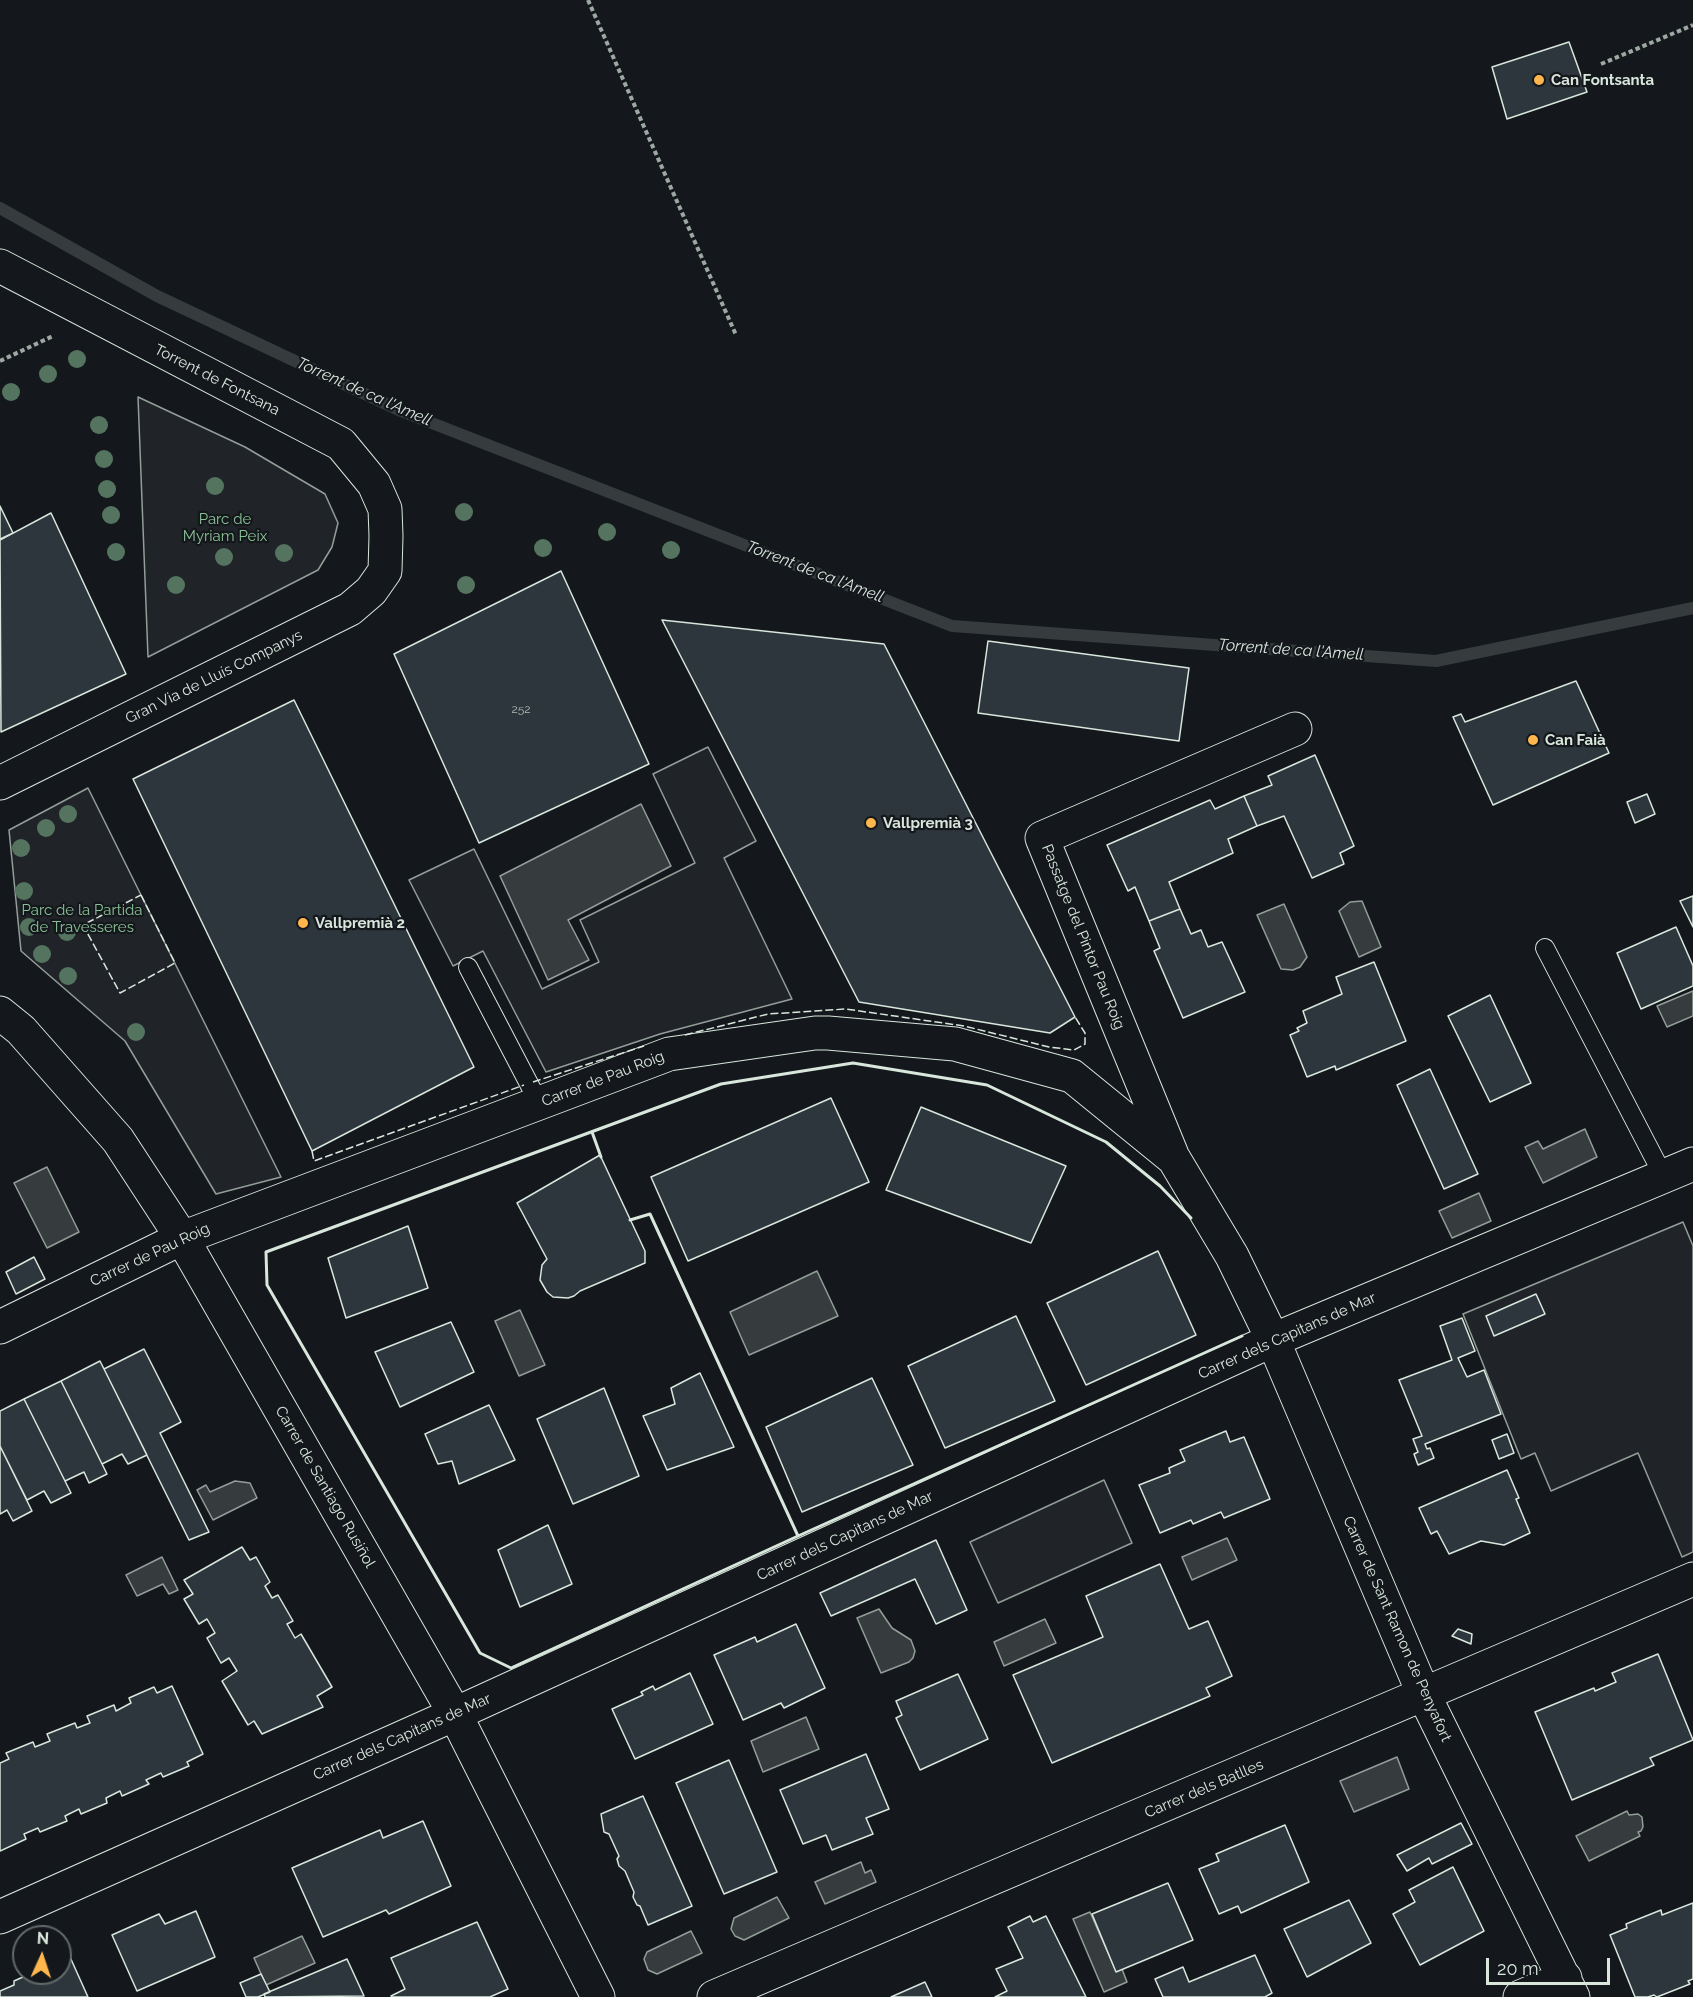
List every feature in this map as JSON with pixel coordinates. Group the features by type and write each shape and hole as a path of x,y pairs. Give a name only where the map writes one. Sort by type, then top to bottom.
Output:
{"street":[{"name":"Torrent de Fontsana","path":"0,266 341,444 374,484 385,509 386,536"},
{"name":"Gran Via de Lluís Companys","path":"0,783 350,609 371,591 386,570 386,536"},
{"name":"Passatge del Pintor Pau Roig","path":"1174,1159 1042,838 1295,729"},
{"name":"Carrer de Santiago Rusiñol","path":"0,1013 21,1030 118,1140 182,1238 455,1714 598,1997"},
{"name":"Carrer de Pau Roig","path":"0,1327 182,1238 669,1054 815,1033 955,1044 1072,1076 1174,1159 1232,1256"},
{"name":"Carrer dels Capitans de Mar","path":"0,1917 455,1714 1273,1340 1678,1170"},
{"name":"Carrer de Sant Ramon de Penyafort","path":"1232,1256 1273,1340 1424,1695 1569,1988"},
{"name":"Carrer dels Batlles","path":"714,1997 1693,1579"},
{"path":"1520,1997 1569,1988"}],"lane":[{"path":"1545,948 1678,1170"},
{"path":"468,967 539,1103"}],"path":[{"path":"588,0 736,334"},
{"path":"1601,64 1693,25"},
{"path":"0,361 94,317"}],"green space":[{"name":"Parc de Myriam Peix","path":"138,397 245,447 325,494 338,523 332,547 318,570 148,657"},
{"path":"708,747 756,841 724,858 792,999 660,1034 546,1072 483,951 453,966 409,880 474,849 542,989 599,962 580,920 695,863 653,774"},
{"name":"Parc de la Partida de Travesseres","path":"88,788 281,1177 216,1194 125,1041 21,951 9,830"},
{"path":"1683,1222 1693,1246 1693,1552 1682,1557 1638,1453 1551,1491 1535,1453 1521,1459 1463,1314"},
{"path":"1104,1480 1132,1543 998,1603 970,1542"}],"shaded area":[{"path":"641,804 671,866 568,920 589,960 548,980 500,876"},
{"path":"1362,901 1381,947 1359,957 1339,911 1350,902"},
{"path":"1284,904 1307,957 1300,967 1293,970 1281,969 1257,915"},
{"path":"1693,991 1693,1016 1667,1027 1657,1006"},
{"path":"1585,1129 1597,1157 1543,1183 1525,1147 1538,1141 1543,1149"},
{"path":"47,1167 79,1232 47,1248 14,1183"},
{"path":"1479,1193 1491,1221 1452,1238 1439,1211"},
{"path":"817,1271 838,1316 749,1355 730,1312"},
{"path":"520,1310 545,1365 519,1376 495,1321"},
{"path":"235,1481 250,1483 257,1498 213,1520 197,1490 206,1485 210,1492"},
{"path":"1227,1538 1237,1560 1192,1580 1182,1557"},
{"path":"162,1557 178,1590 169,1594 163,1584 137,1596 126,1575"},
{"path":"879,1609 892,1628 911,1640 915,1651 909,1662 881,1673 857,1618"},
{"path":"1045,1619 1056,1643 1004,1666 994,1642"},
{"path":"806,1717 819,1749 763,1772 751,1741"},
{"path":"1397,1757 1409,1789 1354,1812 1340,1781"},
{"path":"1627,1811 1629,1815 1638,1814 1642,1817 1643,1827 1638,1832 1640,1836 1589,1861 1576,1836"},
{"path":"861,1862 865,1873 871,1870 876,1882 825,1904 815,1882"},
{"path":"777,1897 789,1918 744,1940 735,1936 731,1929 734,1918"},
{"path":"1090,1912 1116,1971 1122,1969 1127,1982 1104,1992 1073,1919"},
{"path":"691,1931 702,1953 657,1974 648,1970 644,1959 647,1952"},
{"path":"302,1936 315,1963 266,1985 254,1958"}],"building":[{"name":"Can Fontsanta","path":"1569,42 1587,92 1507,119 1492,67"},
{"path":"0,506 13,533 0,539"},
{"path":"51,513 126,674 1,732 0,540"},
{"path":"561,571 649,764 479,843 394,654"},
{"name":"Vallpremià 3","path":"662,620 884,644 1075,1017 1050,1033 859,1002"},
{"path":"988,641 1189,668 1179,741 978,713"},
{"name":"Can Faià","path":"1576,681 1609,753 1493,805 1453,717 1461,714 1465,722"},
{"name":"Vallpremià 2","path":"294,700 474,1067 312,1151 133,779"},
{"path":"1315,755 1354,846 1340,853 1344,864 1312,878 1284,816 1257,826 1244,796 1272,785 1268,776"},
{"path":"1647,794 1655,814 1635,823 1627,802"},
{"path":"1244,796 1257,826 1228,839 1233,853 1169,882 1180,909 1149,921 1135,887 1128,891 1107,845 1210,800 1215,809"},
{"path":"1693,896 1693,927 1680,901"},
{"path":"1180,909 1191,934 1201,930 1208,947 1222,942 1245,992 1183,1018 1154,951 1160,948 1149,921"},
{"path":"1676,927 1693,966 1693,986 1641,1009 1617,953"},
{"path":"1374,962 1406,1041 1336,1070 1335,1066 1307,1077 1290,1035 1299,1031 1297,1028 1307,1023 1303,1011 1342,994 1336,977"},
{"path":"1490,995 1531,1083 1490,1102 1448,1016"},
{"path":"1430,1069 1478,1174 1444,1189 1397,1085"},
{"path":"831,1098 869,1182 688,1261 651,1177"},
{"path":"921,1107 1066,1166 1031,1243 886,1190"},
{"path":"600,1155 645,1251 645,1263 580,1291 574,1296 553,1297 540,1280 542,1265 547,1259 517,1203"},
{"path":"408,1226 428,1288 346,1318 328,1258"},
{"path":"1158,1251 1196,1335 1086,1385 1047,1303"},
{"path":"34,1257 45,1279 16,1294 6,1272"},
{"path":"1536,1294 1545,1314 1494,1336 1486,1316"},
{"path":"1016,1316 1055,1401 945,1448 908,1366"},
{"path":"1462,1318 1475,1351 1458,1358 1467,1377 1484,1370 1501,1414 1425,1444 1427,1449 1430,1448 1434,1458 1418,1465 1414,1454 1418,1452 1413,1439 1422,1436 1399,1380 1452,1360 1440,1326"},
{"path":"451,1322 474,1372 400,1407 375,1352"},
{"path":"144,1349 181,1422 160,1433 209,1532 189,1540 104,1369"},
{"path":"100,1361 147,1455 128,1464 122,1454 102,1464 61,1381"},
{"path":"700,1373 734,1447 667,1470 643,1416 675,1404 671,1388"},
{"path":"872,1378 913,1465 802,1512 766,1427"},
{"path":"61,1381 107,1474 89,1483 84,1472 65,1481 24,1399"},
{"path":"604,1388 639,1476 573,1504 537,1419"},
{"path":"24,1399 71,1493 51,1503 44,1491 27,1500 0,1446 0,1411"},
{"path":"489,1405 515,1460 459,1484 452,1461 438,1464 425,1434"},
{"path":"1226,1431 1230,1442 1244,1437 1270,1499 1224,1518 1221,1512 1193,1524 1191,1520 1160,1533 1139,1485 1170,1473 1169,1468 1185,1461 1180,1450"},
{"path":"1507,1434 1514,1453 1499,1459 1492,1440"},
{"path":"0,1446 32,1511 13,1521 7,1510 0,1514"},
{"path":"1507,1470 1530,1533 1504,1545 1481,1541 1449,1554 1437,1531 1431,1534 1419,1508"},
{"path":"548,1525 572,1584 520,1607 498,1550"},
{"path":"936,1540 967,1610 936,1624 915,1579 831,1616 820,1593"},
{"path":"242,1547 250,1560 256,1557 270,1582 265,1586 272,1598 278,1595 293,1621 287,1624 295,1638 301,1634 332,1687 317,1696 323,1707 262,1734 254,1721 248,1725 222,1681 237,1671 229,1658 221,1663 207,1638 215,1633 207,1619 199,1624 184,1599 193,1594 184,1580"},
{"path":"1160,1564 1189,1629 1208,1621 1232,1676 1206,1688 1210,1696 1052,1763 1013,1675 1103,1637 1086,1596"},
{"path":"796,1624 825,1688 784,1708 781,1703 743,1720 714,1655 755,1637 757,1642"},
{"path":"1458,1629 1472,1634 1471,1644 1452,1636"},
{"path":"1658,1654 1693,1740 1650,1758 1654,1765 1572,1800 1535,1712 1594,1688 1595,1691 1616,1682 1612,1673"},
{"path":"690,1673 713,1724 635,1759 612,1709 643,1695 641,1692 653,1686 655,1690"},
{"path":"958,1674 988,1739 920,1770 896,1718 902,1715 896,1701"},
{"path":"172,1686 203,1754 187,1762 189,1766 163,1777 161,1773 146,1780 149,1784 122,1796 120,1791 106,1798 107,1803 81,1814 79,1809 65,1816 67,1821 40,1832 38,1828 24,1834 26,1839 0,1851 0,1763 9,1759 6,1753 33,1742 35,1747 50,1741 47,1734 75,1723 77,1728 90,1723 87,1716 114,1705 116,1711 131,1703 129,1698 154,1687 157,1693"},
{"path":"866,1754 889,1809 866,1818 873,1834 832,1850 826,1835 803,1844 780,1790"},
{"path":"729,1760 777,1872 724,1894 676,1783"},
{"path":"643,1796 692,1906 648,1925 640,1906 633,1897 634,1892 625,1871 619,1866 617,1859 619,1856 609,1834 604,1832 601,1814"},
{"path":"423,1821 451,1886 389,1914 386,1910 323,1937 292,1868 380,1830 383,1838"},
{"path":"1461,1823 1472,1844 1432,1864 1429,1858 1407,1871 1397,1855"},
{"path":"1285,1825 1309,1882 1241,1913 1238,1906 1219,1914 1199,1869 1219,1861 1216,1854"},
{"path":"1453,1867 1484,1931 1420,1965 1393,1914 1415,1902 1409,1890"},
{"path":"1168,1883 1193,1940 1116,1972 1092,1914"},
{"path":"1349,1900 1371,1943 1307,1977 1284,1929"},
{"path":"1693,1903 1693,1979 1688,1981 1690,1984 1657,1997 1654,1995 1635,1997 1610,1935 1627,1928 1626,1924 1661,1910 1662,1915"},
{"path":"196,1911 215,1957 137,1991 112,1935 159,1914 165,1924"},
{"path":"1030,1916 1033,1922 1046,1916 1086,1997 995,1997 1007,1991 996,1969 1023,1958 1008,1927"},
{"path":"477,1922 508,1989 490,1997 391,1996 405,1989 391,1958"},
{"path":"1255,1955 1272,1993 1265,1997 1163,1997 1155,1979 1183,1967 1189,1982"},
{"path":"347,1959 364,1996 265,1997 264,1994"},
{"path":"72,1961 88,1997 0,1997 0,1991 14,1985 72,1985"},
{"path":"261,1974 270,1992 258,1997 246,1997 240,1983"},
{"path":"925,1982 932,1997 891,1997"}],"waterway":[{"name":"Torrent de ca l'Amell","path":"0,208 157,296 401,411 952,626 1436,661 1693,608"}],"fence":[{"path":"141,895 175,963 120,993 83,925 141,895"},
{"path":"685,1035 768,1014 846,1009 964,1026 1049,1047 1074,1050 1085,1044 1085,1033 1075,1017"},
{"path":"533,1082 644,1046"},
{"path":"312,1151 314,1161 524,1085"}],"wall":[{"path":"798,1536 511,1668 480,1653 267,1285 266,1252 721,1084 853,1063 987,1085 1106,1142 1160,1186 1191,1218"},
{"path":"592,1132 601,1157"},
{"path":"630,1220 650,1214 798,1536 1242,1336"}],"place":[{"name":"Can Fontsanta","path":"1539,80"},
{"name":"Can Faià","path":"1533,740"},
{"name":"Vallpremià 3","path":"871,823"},
{"name":"Vallpremià 2","path":"303,923"}]}
